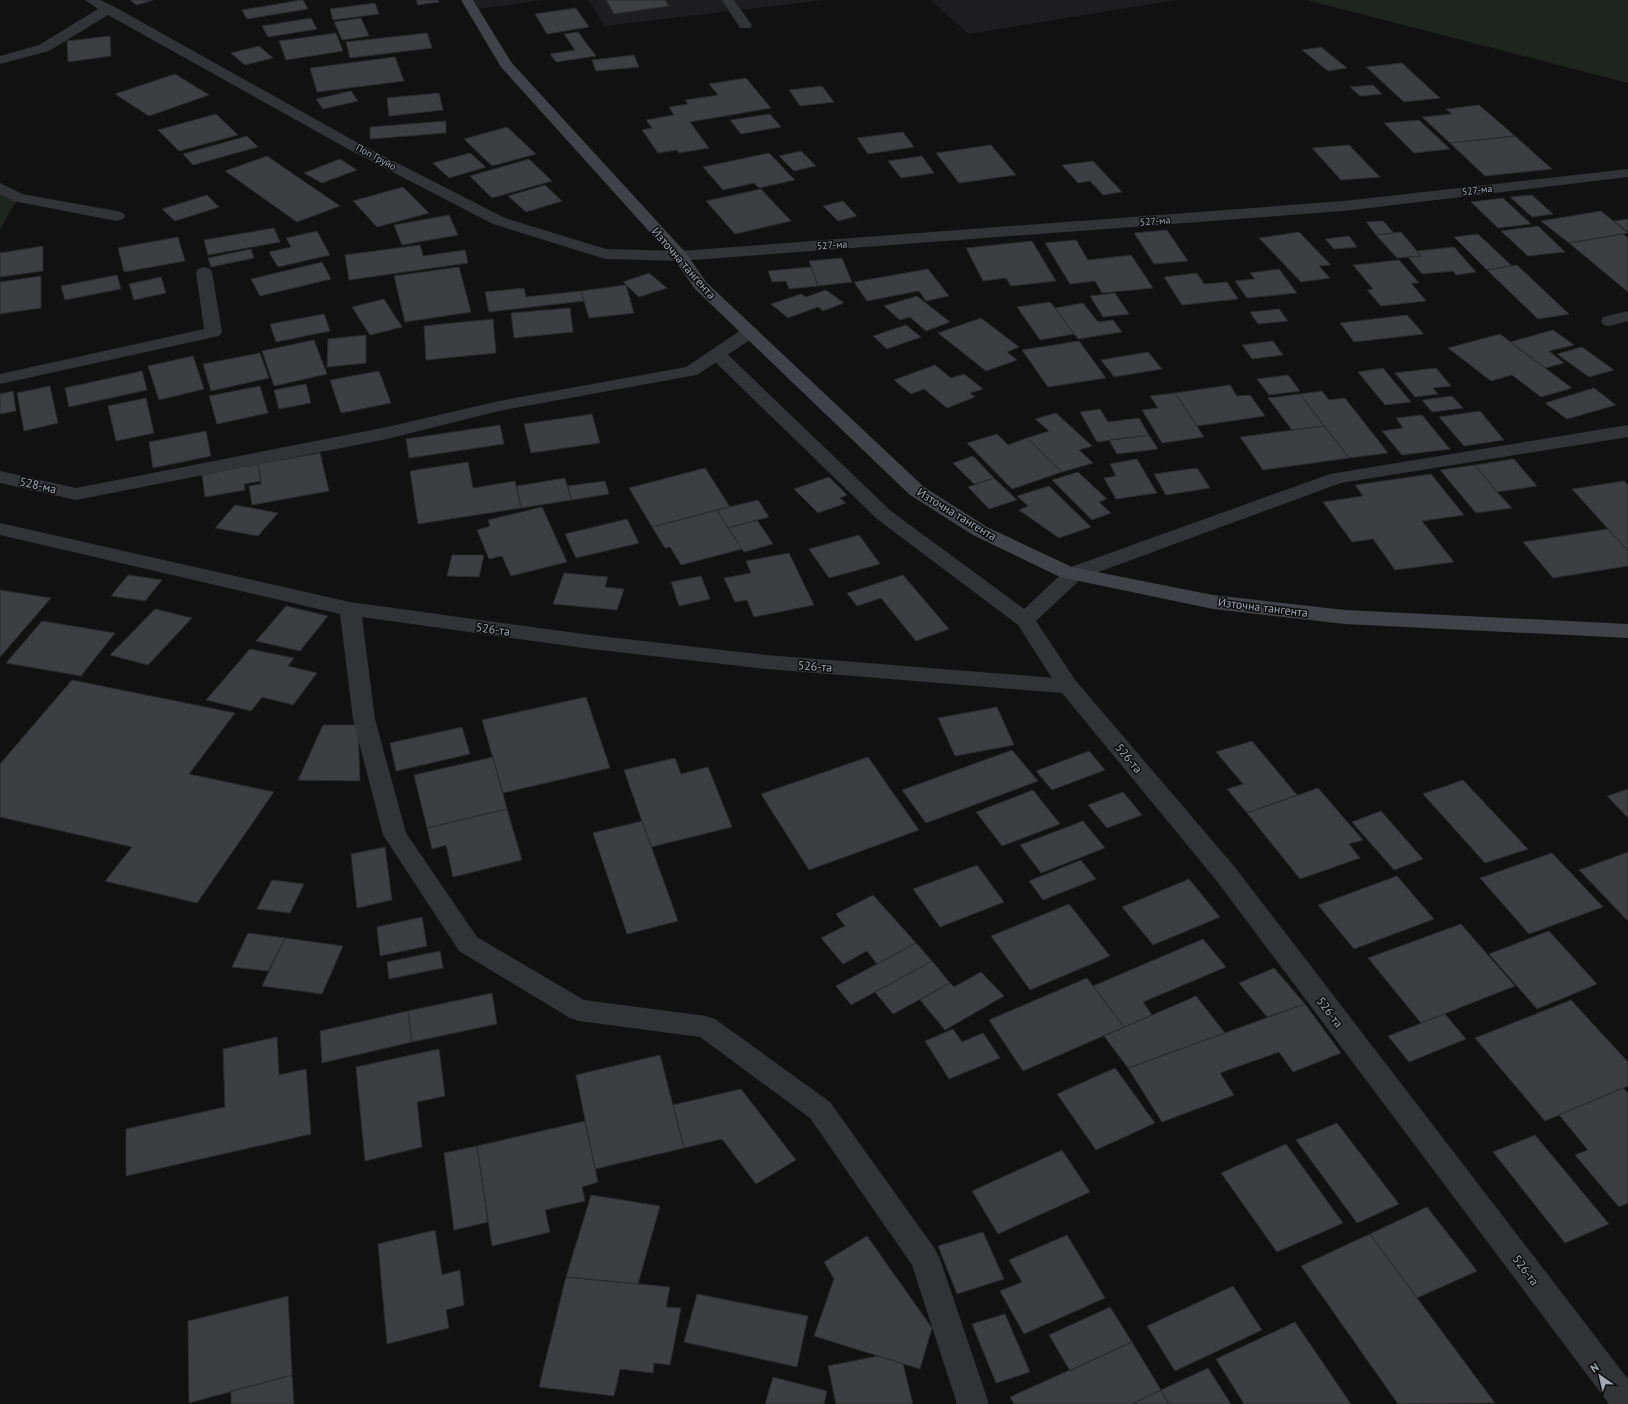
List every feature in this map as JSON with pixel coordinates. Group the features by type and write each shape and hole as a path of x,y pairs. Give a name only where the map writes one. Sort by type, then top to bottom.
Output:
{"street":[{"name":"Поп Груйо","path":"91,0 355,147 499,221 605,254 680,256"},
{"name":"Източна тангента","path":"467,0 471,10 506,64 680,256 701,286 917,491 980,530 1067,572 1213,602 1345,617 1628,631"},
{"path":"728,0 745,25"},
{"path":"0,60 44,48 108,9"},
{"name":"527-ма","path":"680,256 1344,206 1628,173"},
{"path":"0,188 18,198 117,216"},
{"path":"0,379 213,332 204,272"},
{"path":"1609,321 1628,316"},
{"path":"750,332 717,354 884,515 1025,620 1068,686"},
{"name":"528-ма","path":"0,477 76,494 387,433 499,406 691,371 717,354"},
{"path":"1025,620 1075,574 1337,478 1628,431"},
{"name":"526-та","path":"0,529 350,609 591,642 767,662 1068,686 1225,873 1628,1404"},
{"path":"350,609 364,719 395,835 468,944 579,1010 706,1027 820,1110 925,1259 973,1404"}],"shaded area":[{"path":"467,0 544,0 471,10"},
{"path":"589,0 825,0 604,26"},
{"path":"930,0 1176,0 969,34"},
{"path":"1307,0 1628,0 1628,83"},
{"path":"0,188 18,198 0,230"}],"building":[{"path":"130,0 153,0 137,5"},
{"path":"303,0 308,9 247,19 242,10"},
{"path":"416,0 438,0 439,2 418,5"},
{"path":"606,0 665,0 669,6 614,14"},
{"path":"375,3 379,14 333,20 330,9"},
{"path":"576,8 589,27 547,34 535,14"},
{"path":"311,18 317,29 268,37 262,26"},
{"path":"361,18 369,36 342,40 334,22"},
{"path":"578,32 596,56 556,62 550,54 575,50 564,34"},
{"path":"336,33 343,51 286,60 279,41"},
{"path":"427,33 432,48 350,58 346,42"},
{"path":"110,36 111,56 68,62 67,41"},
{"path":"259,46 273,58 245,65 231,53"},
{"path":"1321,47 1347,68 1328,71 1302,50"},
{"path":"634,55 639,67 596,71 592,60"},
{"path":"395,57 404,81 317,92 310,68"},
{"path":"1402,63 1440,98 1404,102 1366,67"},
{"path":"175,74 209,95 149,116 115,94"},
{"path":"746,78 771,108 690,122 709,148 679,153 677,150 658,153 642,130 652,128 646,120 674,115 669,107 688,104 685,100 718,95 709,84"},
{"path":"1373,85 1382,94 1360,96 1350,87"},
{"path":"822,86 834,102 800,106 789,90"},
{"path":"351,91 358,101 323,109 316,99"},
{"path":"439,93 443,110 389,116 387,98"},
{"path":"1479,105 1515,136 1450,143 1422,117 1452,114 1446,109"},
{"path":"216,114 238,135 179,151 158,130"},
{"path":"770,114 781,127 741,134 730,120"},
{"path":"1419,120 1450,149 1414,153 1384,123"},
{"path":"446,121 446,133 370,139 370,127"},
{"path":"507,127 536,154 492,166 464,139"},
{"path":"903,132 914,147 868,154 857,138"},
{"path":"247,136 258,147 193,165 183,154"},
{"path":"1515,136 1552,169 1485,176 1450,143"},
{"path":"991,145 1016,175 959,183 936,153"},
{"path":"1349,145 1380,177 1341,180 1312,148"},
{"path":"801,151 816,166 794,171 779,156"},
{"path":"470,153 486,167 449,178 433,163"},
{"path":"769,153 795,180 759,188 754,183 723,190 703,167"},
{"path":"267,156 340,206 297,222 225,171"},
{"path":"922,156 934,173 901,178 888,161"},
{"path":"340,159 357,170 322,183 304,173"},
{"path":"529,159 552,181 492,198 470,176"},
{"path":"1093,161 1122,192 1103,195 1090,181 1078,183 1062,165"},
{"path":"545,185 562,201 526,212 508,196"},
{"path":"403,187 429,213 377,227 353,201"},
{"path":"761,189 791,221 735,234 706,201"},
{"path":"207,195 219,207 175,221 162,209"},
{"path":"1532,195 1553,214 1532,217 1510,197"},
{"path":"1503,198 1531,224 1498,228 1471,202"},
{"path":"843,201 857,216 838,221 823,206"},
{"path":"1601,211 1628,233 1569,243 1541,221"},
{"path":"449,215 458,235 402,245 394,225"},
{"path":"1628,219 1628,232 1614,221"},
{"path":"1383,221 1394,233 1376,235 1366,222"},
{"path":"1538,226 1565,252 1528,256 1501,231"},
{"path":"274,228 280,242 208,255 204,240"},
{"path":"1167,230 1188,261 1154,264 1134,233"},
{"path":"317,231 330,255 278,267 269,252 291,247 286,238"},
{"path":"1299,232 1331,265 1319,266 1330,278 1301,282 1259,238"},
{"path":"1401,232 1421,256 1397,258 1376,235"},
{"path":"1478,234 1512,266 1487,270 1454,237"},
{"path":"1623,234 1628,238 1628,292 1569,243"},
{"path":"1349,236 1357,247 1334,249 1325,239"},
{"path":"178,237 185,261 124,272 118,248"},
{"path":"1076,240 1088,260 1131,255 1153,288 1102,293 1095,281 1070,284 1045,243"},
{"path":"1032,241 1056,281 1011,286 1006,278 983,281 966,248"},
{"path":"420,245 423,256 465,250 468,263 349,280 345,255"},
{"path":"43,246 43,271 0,277 0,253"},
{"path":"1454,247 1476,272 1456,275 1453,271 1422,274 1408,257 1421,256 1417,251"},
{"path":"251,249 254,258 211,267 208,258"},
{"path":"842,258 852,282 818,286 809,261"},
{"path":"1399,260 1419,283 1411,283 1426,301 1381,306 1367,290 1373,289 1353,265"},
{"path":"322,262 331,279 260,296 251,279"},
{"path":"1517,265 1569,314 1538,319 1487,270"},
{"path":"459,267 471,312 405,322 394,276"},
{"path":"811,267 818,286 789,289 786,281 772,282 768,271"},
{"path":"928,269 949,296 926,301 919,291 867,301 854,282"},
{"path":"1279,269 1297,293 1247,298 1235,281 1255,279 1250,273"},
{"path":"649,273 667,288 639,297 623,282"},
{"path":"1197,273 1204,284 1227,282 1238,299 1182,305 1164,277"},
{"path":"117,275 121,289 65,300 61,286"},
{"path":"41,276 41,308 0,314 0,282"},
{"path":"161,277 166,293 134,300 129,284"},
{"path":"626,285 634,313 589,318 581,291"},
{"path":"524,288 526,297 581,291 584,301 489,312 485,292"},
{"path":"826,290 844,303 823,311 818,307 788,318 771,304 801,294 806,297"},
{"path":"1115,293 1129,314 1103,317 1090,296"},
{"path":"917,296 950,322 926,331 910,317 900,320 884,306"},
{"path":"384,299 402,327 370,335 352,307"},
{"path":"1050,302 1074,334 1040,340 1017,307"},
{"path":"1083,303 1098,322 1113,320 1122,332 1078,339 1055,308"},
{"path":"570,308 573,332 514,338 511,313"},
{"path":"1279,309 1288,321 1258,324 1250,312"},
{"path":"324,314 330,331 276,342 270,324"},
{"path":"1407,315 1424,334 1354,342 1340,323"},
{"path":"981,318 1019,347 1007,352 1017,360 986,371 938,333"},
{"path":"493,319 496,353 426,360 424,326"},
{"path":"906,325 921,337 887,349 873,336"},
{"path":"1553,330 1574,345 1549,351 1564,363 1545,368 1510,342"},
{"path":"1500,334 1572,388 1541,397 1512,375 1491,381 1448,348"},
{"path":"366,335 366,363 327,367 328,339"},
{"path":"314,340 327,374 274,386 262,351"},
{"path":"1079,341 1106,378 1048,387 1022,350"},
{"path":"1273,341 1283,355 1252,359 1242,345"},
{"path":"1582,347 1614,370 1589,377 1557,354"},
{"path":"1148,352 1162,369 1114,377 1101,360"},
{"path":"260,353 269,378 211,391 203,364"},
{"path":"193,356 204,389 159,400 148,366"},
{"path":"935,365 951,378 964,374 983,389 970,393 975,397 947,408 924,389 911,394 894,380"},
{"path":"1383,368 1411,402 1385,405 1358,372"},
{"path":"1436,368 1451,386 1433,388 1438,394 1415,397 1395,373"},
{"path":"142,371 147,390 69,407 65,388"},
{"path":"379,371 391,403 341,413 330,380"},
{"path":"1288,375 1300,391 1269,395 1257,379"},
{"path":"306,384 311,403 279,409 274,390"},
{"path":"1230,385 1237,396 1250,395 1265,416 1197,426 1175,393"},
{"path":"50,386 58,423 24,431 17,393"},
{"path":"260,386 268,413 217,424 209,396"},
{"path":"1594,388 1616,405 1567,419 1545,403"},
{"path":"13,391 16,411 0,414 0,394"},
{"path":"1322,391 1329,400 1345,398 1388,453 1349,458 1300,394"},
{"path":"1175,393 1204,437 1162,443 1142,410 1158,408 1150,396"},
{"path":"1300,394 1324,426 1292,430 1268,398"},
{"path":"1452,396 1463,408 1432,412 1422,400"},
{"path":"146,398 154,433 116,441 108,406"},
{"path":"1100,409 1108,422 1139,418 1149,435 1097,442 1080,412"},
{"path":"1480,411 1504,440 1464,446 1439,417"},
{"path":"1056,413 1092,446 1079,450 1093,463 1062,472 1027,438 1049,431 1035,419"},
{"path":"592,414 600,443 531,453 524,424"},
{"path":"1422,415 1450,449 1402,455 1382,431 1403,428 1396,418"},
{"path":"500,425 504,444 409,458 406,439"},
{"path":"1324,426 1349,458 1263,470 1240,437"},
{"path":"206,431 211,456 153,468 149,442"},
{"path":"997,434 1008,445 1027,438 1062,472 1012,489 967,443"},
{"path":"1149,435 1158,449 1117,454 1109,440"},
{"path":"320,453 329,491 252,505 249,486 261,484 258,464"},
{"path":"973,456 994,478 974,484 953,463"},
{"path":"1137,459 1157,493 1116,499 1104,478 1116,476 1110,464"},
{"path":"1514,459 1537,486 1497,492 1475,465"},
{"path":"468,462 473,488 515,481 521,508 418,524 410,471"},
{"path":"258,464 261,481 244,484 245,490 205,497 202,475"},
{"path":"1475,465 1512,508 1476,513 1440,470"},
{"path":"705,468 730,507 652,527 629,488"},
{"path":"1197,468 1210,488 1166,495 1154,474"},
{"path":"1078,472 1107,499 1099,502 1111,513 1092,520 1052,480"},
{"path":"1431,474 1464,515 1422,521 1454,562 1395,570 1373,539 1352,542 1323,502 1363,496 1355,485"},
{"path":"829,477 847,495 840,498 846,503 818,513 794,489"},
{"path":"565,478 571,500 521,508 517,486"},
{"path":"994,478 1017,500 989,509 968,487"},
{"path":"605,481 609,494 571,500 568,486"},
{"path":"1624,481 1628,485 1628,551 1572,489"},
{"path":"1049,486 1091,527 1059,538 1019,510 1028,506 1017,496"},
{"path":"758,500 769,517 728,528 717,510"},
{"path":"235,505 278,513 258,536 215,528"},
{"path":"542,507 567,562 511,576 502,556 489,559 477,530 490,526 488,520"},
{"path":"717,510 742,549 681,565 670,547 665,548 652,527"},
{"path":"627,519 639,543 576,558 565,534"},
{"path":"757,520 773,544 744,552 728,528"},
{"path":"1608,529 1628,551 1628,566 1553,578 1523,542"},
{"path":"859,535 880,564 829,578 809,549"},
{"path":"789,553 814,605 754,617 747,600 735,602 724,578 751,573 746,561"},
{"path":"452,555 484,555 479,577 447,576"},
{"path":"564,573 608,577 605,587 624,589 617,610 553,604"},
{"path":"128,575 162,580 145,601 111,596"},
{"path":"903,575 949,629 916,641 881,598 857,606 847,593"},
{"path":"701,576 710,599 679,606 671,582"},
{"path":"0,590 51,598 0,657"},
{"path":"286,606 328,616 300,651 256,641"},
{"path":"155,609 192,618 148,665 110,655"},
{"path":"42,621 115,633 81,676 6,663"},
{"path":"250,649 294,658 288,666 317,673 293,705 262,697 251,711 206,700"},
{"path":"72,680 235,713 189,774 274,792 197,903 105,881 132,847 0,817 0,764"},
{"path":"586,697 610,768 503,793 482,720"},
{"path":"997,707 1014,745 955,756 938,718"},
{"path":"323,725 358,725 360,781 298,780"},
{"path":"462,727 470,754 396,771 390,743"},
{"path":"1252,741 1297,795 1247,813 1227,789 1243,784 1216,752"},
{"path":"1012,750 1038,781 926,823 902,790"},
{"path":"1089,751 1105,770 1052,790 1036,771"},
{"path":"493,757 507,809 427,828 414,775"},
{"path":"868,757 919,830 809,870 761,794"},
{"path":"675,758 681,774 708,767 732,827 651,847 624,770"},
{"path":"1463,780 1528,849 1485,863 1423,794"},
{"path":"1318,788 1363,840 1349,844 1360,858 1300,879 1247,813"},
{"path":"1628,789 1628,818 1607,796"},
{"path":"1033,790 1060,824 1002,846 976,812"},
{"path":"1123,792 1142,815 1107,828 1088,805"},
{"path":"507,809 522,860 453,877 446,845 432,849 427,828"},
{"path":"1381,811 1423,859 1394,870 1352,822"},
{"path":"642,821 678,921 627,934 593,833"},
{"path":"1083,821 1105,848 1041,873 1020,845"},
{"path":"385,847 392,900 357,908 351,854"},
{"path":"1628,852 1628,921 1579,870"},
{"path":"1552,853 1603,907 1529,934 1480,878"},
{"path":"1081,860 1096,879 1043,900 1029,881"},
{"path":"977,865 1004,902 940,927 913,889"},
{"path":"1397,876 1434,919 1354,949 1318,905"},
{"path":"1189,879 1220,917 1153,945 1122,907"},
{"path":"272,880 304,884 290,913 257,909"},
{"path":"873,895 916,943 877,964 867,951 843,964 821,938 845,926 836,914"},
{"path":"1069,904 1110,956 1030,990 991,936"},
{"path":"422,917 427,946 380,956 377,927"},
{"path":"1461,924 1515,986 1421,1023 1368,958"},
{"path":"1549,931 1597,984 1537,1009 1489,954"},
{"path":"248,933 285,938 268,971 232,967"},
{"path":"285,938 343,946 322,994 262,986"},
{"path":"1203,939 1226,967 1143,1002 1152,1015 1124,1027 1093,986"},
{"path":"916,943 932,961 851,1005 836,986"},
{"path":"440,951 443,968 389,979 387,962"},
{"path":"932,961 950,983 893,1014 875,992"},
{"path":"1274,968 1305,1004 1267,1017 1239,983"},
{"path":"981,972 1004,996 945,1030 920,1000 950,983 954,987"},
{"path":"1087,978 1124,1027 1023,1071 989,1020"},
{"path":"492,993 497,1024 412,1042 408,1011"},
{"path":"1196,996 1225,1033 1128,1068 1104,1036"},
{"path":"1571,1000 1628,1062 1628,1086 1545,1121 1475,1038"},
{"path":"1305,1004 1341,1053 1293,1072 1279,1052 1220,1073 1234,1095 1162,1122 1128,1068"},
{"path":"408,1011 412,1042 322,1063 320,1031"},
{"path":"1445,1014 1466,1039 1409,1062 1388,1036"},
{"path":"953,1029 962,1042 983,1033 1000,1058 949,1079 925,1041"},
{"path":"277,1037 279,1075 306,1069 311,1134 126,1176 126,1129 225,1107 223,1049"},
{"path":"439,1049 445,1096 417,1102 422,1147 365,1161 356,1067"},
{"path":"660,1055 684,1148 595,1169 576,1075"},
{"path":"1115,1068 1155,1123 1096,1150 1057,1094"},
{"path":"1623,1088 1628,1093 1628,1203 1619,1207 1575,1155 1588,1150 1559,1115"},
{"path":"741,1089 796,1160 756,1184 722,1139 684,1148 673,1105"},
{"path":"585,1121 598,1182 582,1187 585,1201 545,1210 550,1232 492,1246 477,1146"},
{"path":"1337,1123 1399,1204 1357,1223 1296,1140"},
{"path":"1535,1135 1609,1224 1565,1243 1493,1152"},
{"path":"1286,1144 1343,1223 1277,1252 1221,1173"},
{"path":"477,1146 488,1222 454,1230 444,1153"},
{"path":"1062,1150 1090,1192 998,1234 972,1191"},
{"path":"591,1195 660,1206 638,1284 566,1277"},
{"path":"1427,1207 1477,1271 1417,1298 1370,1234"},
{"path":"435,1230 442,1275 460,1270 464,1305 446,1310 449,1328 387,1344 378,1244"},
{"path":"983,1232 1004,1279 957,1294 938,1246"},
{"path":"1370,1234 1495,1403 1398,1404 1301,1266"},
{"path":"1067,1235 1105,1298 1024,1334 1000,1291 1022,1282 1009,1260"},
{"path":"867,1236 932,1328 920,1369 814,1336 834,1279 824,1262"},
{"path":"566,1277 670,1287 666,1307 681,1308 670,1365 654,1363 653,1373 620,1369 614,1396 539,1387"},
{"path":"1233,1286 1262,1330 1175,1371 1147,1326"},
{"path":"697,1294 808,1316 797,1367 684,1342"},
{"path":"288,1296 292,1375 189,1403 188,1321"},
{"path":"1110,1307 1132,1342 1070,1371 1049,1335"},
{"path":"1005,1314 1030,1372 996,1383 972,1324"},
{"path":"1295,1322 1351,1404 1244,1404 1216,1359"},
{"path":"1132,1342 1161,1390 1132,1404 1014,1404 1010,1397"},
{"path":"878,1356 903,1364 913,1404 836,1404 828,1366"},
{"path":"1208,1368 1231,1404 1169,1404 1161,1390"},
{"path":"292,1375 294,1404 231,1404 231,1391"},
{"path":"773,1377 827,1391 824,1404 765,1404"},
{"path":"1161,1390 1169,1404 1132,1404"}]}
